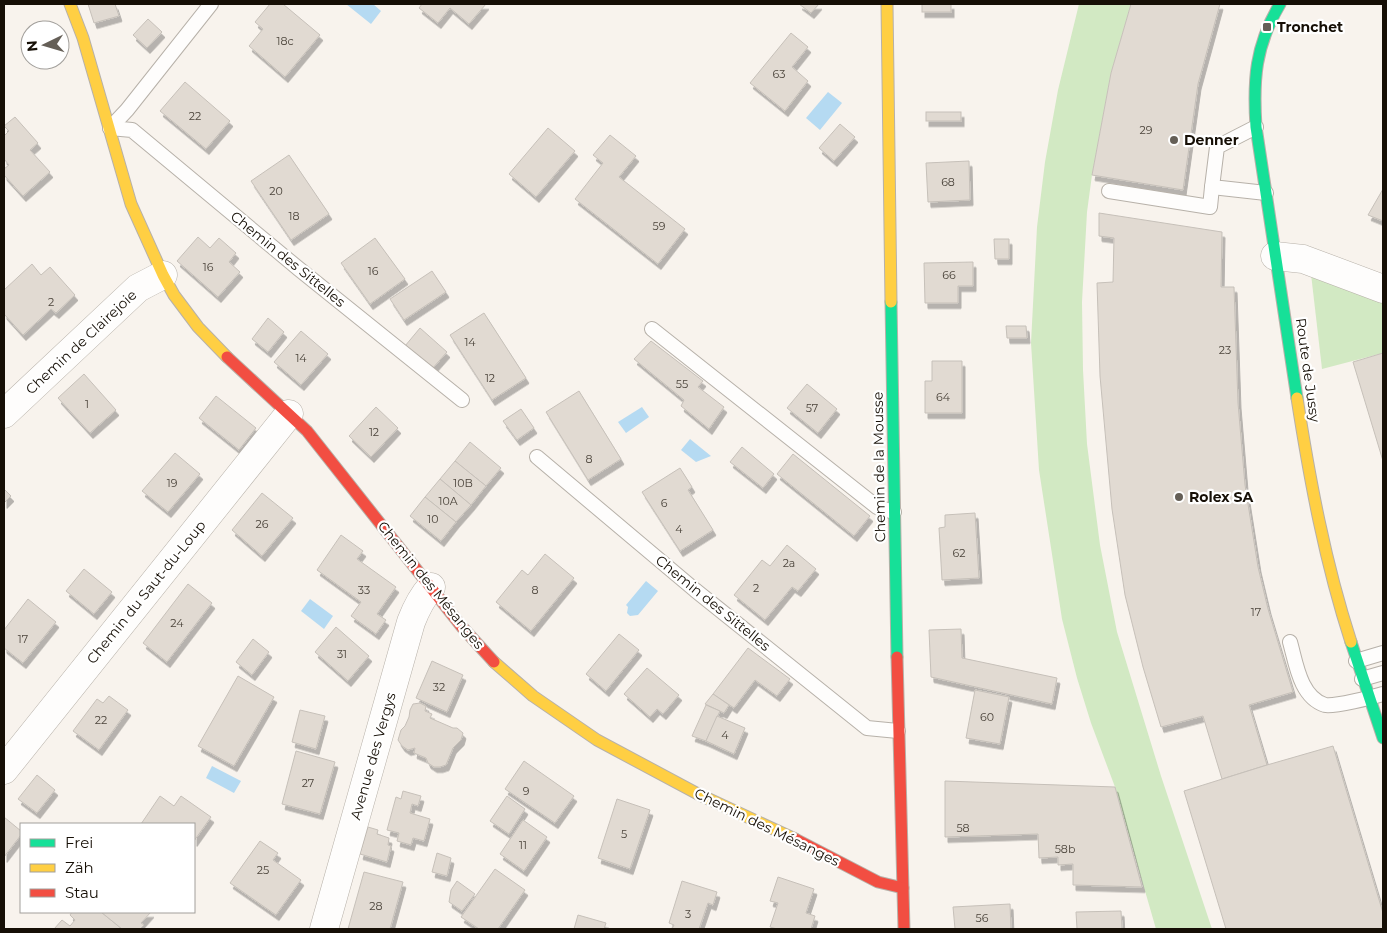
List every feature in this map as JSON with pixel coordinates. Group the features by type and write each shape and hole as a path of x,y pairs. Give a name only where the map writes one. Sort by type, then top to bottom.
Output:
{"street":[{"name":"Chemin des Mésanges","path":"70,4 110,128 130,204 163,275 198,327 239,369 307,430 462,627 494,662 533,696 598,740 698,794 780,831 878,882 903,888"},
{"name":"Chemin de la Mousse","path":"887,4 898,731 904,929"},
{"name":"Route de Jussy","path":"1280,4 1267,27 1255,61 1253,93 1256,127 1310,482 1339,604 1356,661 1383,738"},
{"path":"1275,256 1305,253 1335,270 1383,290"},
{"name":"Chemin de Clairejoie","path":"4,414 138,288 163,275"},
{"name":"Chemin du Saut-du-Loup","path":"4,770 289,414"},
{"name":"Avenue des Vergys","path":"324,929 408,632 416,607 430,587"}],"lane":[{"path":"110,128 127,110 211,4"},
{"path":"1109,191 1210,207 1217,147 1256,127"},
{"name":"Chemin des Sittelles","path":"110,128 132,130 299,269 462,400"},
{"path":"1212,186 1266,194"},
{"path":"652,329 877,507 894,512"},
{"name":"Chemin des Sittelles","path":"537,457 688,583 867,728 898,731"},
{"path":"1290,642 1300,679 1313,698 1326,705 1383,694"},
{"path":"1356,661 1383,653"},
{"path":"1362,679 1383,673"}],"green space":[{"path":"1079,4 1131,4 1111,73 1087,212 1082,302 1083,370 1087,444 1100,545 1117,632 1161,776 1212,929 1156,929 1115,787 1091,723 1077,678 1062,619 1039,470 1031,343 1037,227 1045,162 1058,90"},
{"path":"1311,274 1383,301 1383,353 1322,369"}],"water":[{"path":"346,4 373,4 381,11 371,24"},
{"path":"828,92 842,103 820,130 806,118"},
{"path":"642,407 649,417 626,433 618,422"},
{"path":"690,439 711,456 696,462 681,450"},
{"path":"646,581 658,591 638,615 630,616 627,613 628,607 626,605"},
{"path":"310,599 333,616 324,629 301,611"},
{"path":"212,766 241,781 234,793 206,778"}],"building":[{"path":"88,4 115,4 119,16 94,23"},
{"path":"270,4 283,4 320,35 285,77 249,46 263,29 255,22"},
{"path":"422,4 486,4 469,24 450,8 438,23 419,8"},
{"path":"799,4 819,4 811,13"},
{"path":"922,4 951,4 951,12 922,12"},
{"path":"1131,4 1220,4 1198,84 1183,190 1092,175 1111,73"},
{"path":"148,19 162,32 147,48 133,35"},
{"path":"791,33 808,47 792,67 808,81 785,111 750,83"},
{"path":"185,82 230,121 206,149 160,111"},
{"path":"926,112 961,112 961,121 926,121"},
{"path":"15,117 38,143 30,150 50,172 23,196 4,175 4,169 9,165 4,159 4,136 9,131 4,126"},
{"path":"840,124 855,137 834,161 819,148"},
{"path":"548,128 575,151 536,197 509,174"},
{"path":"610,135 636,156 619,177 685,229 658,264 575,199 603,163 593,155"},
{"path":"289,155 329,214 291,240 251,181"},
{"path":"969,161 970,200 928,202 926,163"},
{"path":"1383,189 1383,221 1368,215"},
{"name":"Rolex SA","path":"1099,213 1222,232 1221,287 1234,287 1238,403 1245,485 1258,567 1268,609 1293,692 1249,705 1267,765 1222,779 1203,716 1161,727 1143,667 1125,595 1112,509 1100,376 1097,283 1113,282 1114,238 1099,236"},
{"path":"198,237 210,248 219,238 236,253 229,262 240,272 218,297 177,261"},
{"path":"375,238 405,279 370,304 341,263"},
{"path":"994,239 1009,239 1009,259 995,259"},
{"path":"973,262 973,286 958,286 958,303 925,303 924,263"},
{"path":"32,264 41,275 50,267 75,295 56,313 51,309 23,335 4,314 4,290"},
{"path":"432,271 446,292 404,320 390,299"},
{"path":"484,313 526,378 492,400 450,335"},
{"path":"268,318 284,332 268,352 252,339"},
{"path":"1006,326 1026,326 1027,338 1007,338"},
{"path":"420,328 447,352 432,369 405,346"},
{"path":"301,331 328,354 301,385 274,362"},
{"path":"651,341 703,381 698,387 724,407 709,429 681,406 684,400 634,359"},
{"path":"1383,353 1383,461 1353,362"},
{"path":"932,361 962,361 962,413 925,413 925,381 932,381"},
{"path":"84,374 116,410 90,433 58,398"},
{"path":"807,384 837,409 818,433 787,408"},
{"path":"579,391 621,459 588,480 546,412"},
{"path":"216,396 256,428 239,450 199,418"},
{"path":"376,407 398,428 371,457 349,436"},
{"path":"521,409 534,428 517,440 503,421"},
{"path":"470,442 501,468 486,486 455,461"},
{"path":"742,447 774,474 763,488 730,462"},
{"path":"175,453 200,474 168,512 142,491"},
{"path":"793,454 870,516 854,536 777,474"},
{"path":"455,461 486,486 471,505 440,479"},
{"path":"680,468 692,487 688,490 713,530 680,551 642,492"},
{"path":"440,479 471,505 456,522 425,497"},
{"path":"4,489 11,496 4,503"},
{"path":"262,493 293,518 262,556 232,530"},
{"path":"425,497 456,522 441,541 410,516"},
{"path":"975,513 979,578 942,580 939,528 945,527 945,515"},
{"path":"341,535 363,551 357,559 396,587 377,614 386,620 376,634 351,616 361,602 317,570"},
{"path":"787,545 816,569 798,591 792,587 765,620 734,595 762,560 770,566"},
{"path":"545,554 574,578 531,631 496,602 522,570 528,575"},
{"path":"84,569 112,592 94,614 66,591"},
{"path":"188,584 212,603 167,662 143,643"},
{"path":"28,599 56,622 23,663 4,648 4,630"},
{"path":"336,627 369,656 348,681 315,652"},
{"path":"961,629 962,658 1057,678 1052,704 931,677 929,630"},
{"path":"619,634 639,650 606,691 586,674"},
{"path":"253,639 269,652 252,675 236,662"},
{"path":"748,648 790,679 777,696 755,680 734,708 713,694"},
{"path":"432,661 463,675 447,712 416,698"},
{"path":"647,668 679,695 663,714 657,709 650,717 624,694"},
{"path":"238,676 274,697 234,766 198,746"},
{"path":"975,690 1009,697 1000,744 966,738"},
{"path":"713,694 729,705 724,713 705,704"},
{"path":"109,696 128,710 99,750 73,731 97,699 103,703"},
{"path":"420,703 426,706 425,711 432,714 430,718 457,728 463,733 461,740 453,748 446,765 434,767 428,763 426,758 414,753 415,748 408,750 398,740 413,704"},
{"path":"706,705 720,711 706,741 692,736"},
{"path":"300,710 325,716 316,749 292,742"},
{"path":"717,716 745,728 734,754 706,741"},
{"path":"1333,746 1383,913 1383,929 1226,929 1184,791"},
{"path":"296,751 335,762 320,814 282,804"},
{"path":"524,761 574,796 555,823 505,789"},
{"path":"37,775 55,790 37,813 18,799"},
{"path":"945,781 1115,787 1142,887 1073,885 1073,864 1058,865 1058,857 1039,858 1038,834 945,837"},
{"path":"403,791 421,796 418,806 412,804 410,813 430,819 424,841 413,838 411,845 397,841 399,833 387,830 396,797 401,799"},
{"path":"160,796 174,806 181,796 211,817 195,840 195,823 142,823"},
{"path":"507,796 525,809 509,834 490,821"},
{"path":"617,799 650,810 630,869 598,858"},
{"path":"4,817 20,830 20,836 4,857"},
{"path":"523,820 547,837 524,871 500,854"},
{"path":"368,827 378,830 377,834 389,838 388,845 391,846 387,862 360,854"},
{"path":"260,841 278,853 273,860 301,880 276,915 230,883"},
{"path":"437,853 451,858 447,876 432,872"},
{"path":"495,869 525,890 498,929 479,929 461,917"},
{"path":"364,872 403,882 390,929 348,929"},
{"path":"778,877 814,889 806,913 815,916 811,929 777,929 770,927 778,903 770,901"},
{"path":"457,881 475,894 462,911 449,902 451,890"},
{"path":"682,881 717,892 713,905 708,903 699,929 672,929 674,925 669,923"},
{"path":"1010,904 1011,929 955,929 953,907"},
{"path":"1121,911 1122,929 1077,929 1076,912"},
{"path":"71,913 102,913 122,929 54,929 62,920 70,926 75,920 70,915"},
{"path":"102,913 150,913 141,923 144,925 140,929 122,929"},
{"path":"578,915 606,923 604,929 574,929"}],"traffic: fast":[{"path":"1280,4 1265,34 1261,49 1256,79 1255,110 1297,398"},
{"path":"891,302 897,657"},
{"path":"1351,642 1383,738"}],"traffic: slow":[{"path":"70,4 83,38 131,204 174,295 198,327 227,357"},
{"path":"887,4 891,302"},
{"path":"1297,398 1319,521 1333,582 1351,642"},
{"path":"494,662 533,696 597,740 698,794 795,839"}],"traffic: jam":[{"path":"227,357 307,431 462,627 494,662"},
{"path":"897,657 904,929"},
{"path":"795,839 878,882 903,888"}],"place":[{"name":"Tronchet","path":"1267,27"},
{"name":"Denner","path":"1174,140"},
{"name":"Rolex SA","path":"1179,497"}]}
